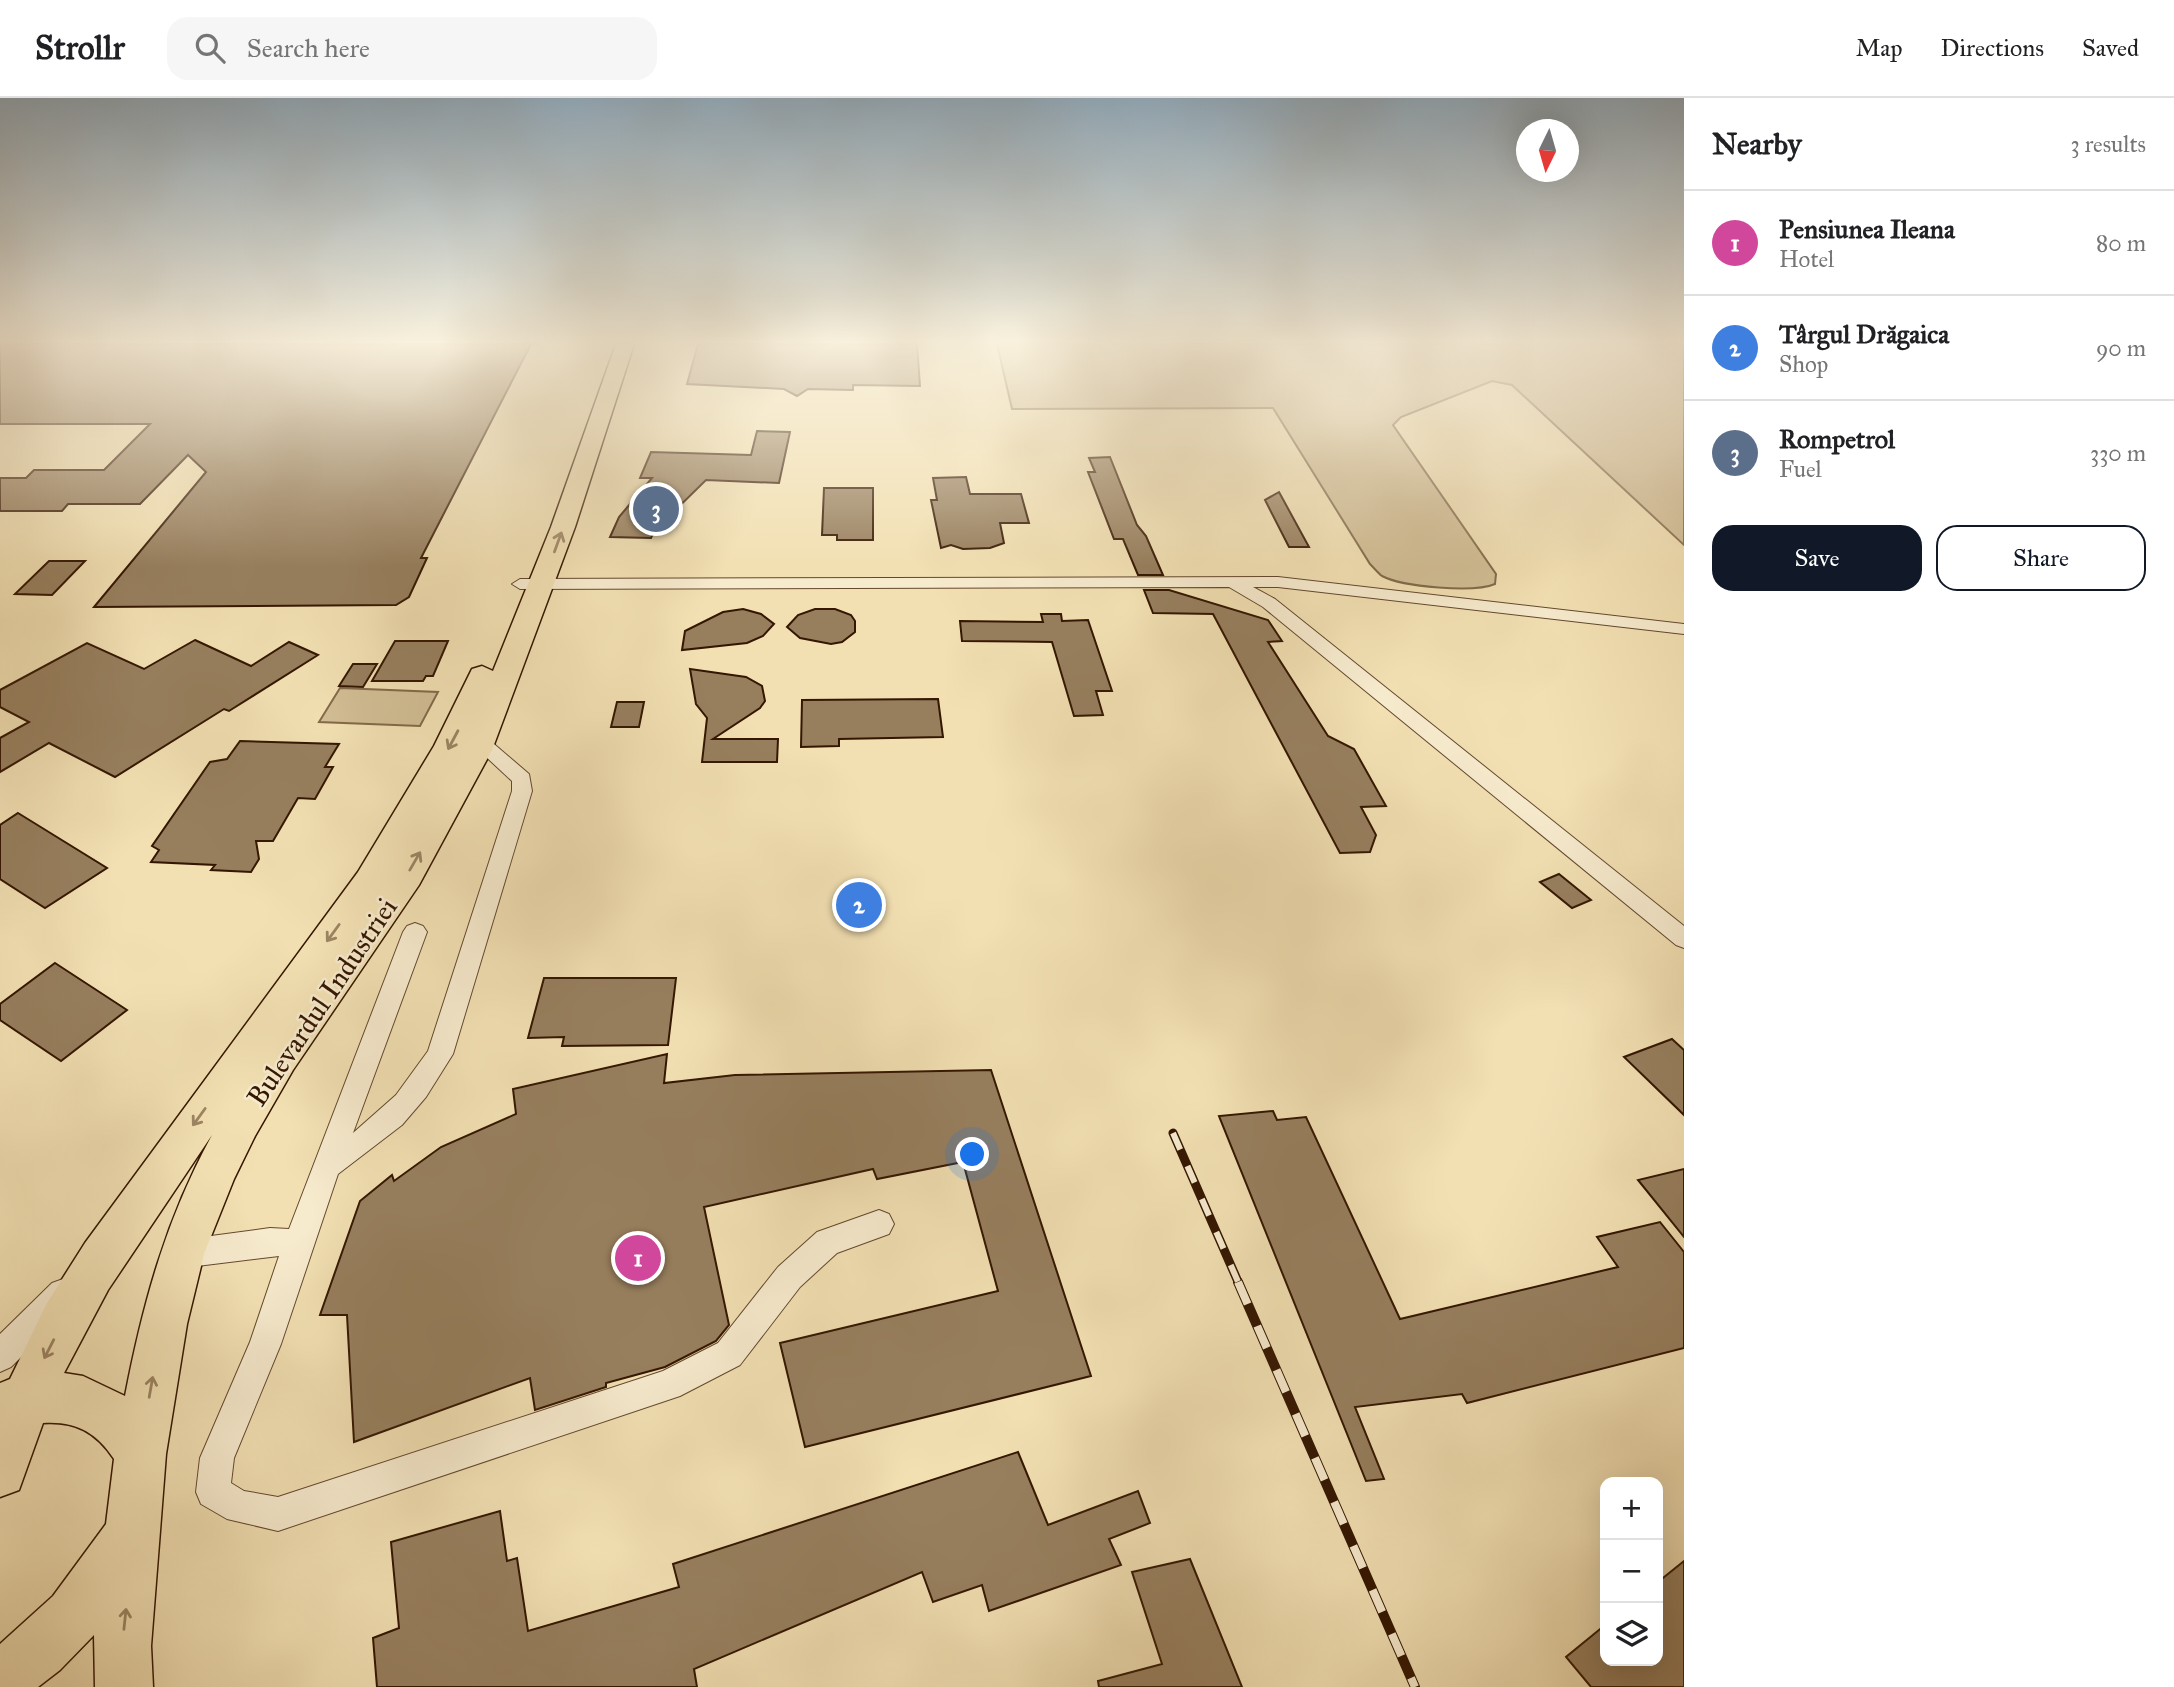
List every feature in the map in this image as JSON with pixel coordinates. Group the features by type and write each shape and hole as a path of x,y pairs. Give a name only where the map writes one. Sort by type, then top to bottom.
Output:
{"main road":[{"name":"Bulevardul Industriei","path":"124,1687 122,1646 139,1454 163,1324 181,1254 214,1173 240,1123 279,1058 407,876 480,742 583,418"},
{"name":"Bulevardul Industriei","path":"0,1471 9,1387 65,1318 107,1250 192,1125 371,879 465,717 531,584 596,418"},
{"path":"9,1387 97,1406 120,1425 139,1454"},
{"path":"0,1677 58,1634 102,1581 134,1531"}],"street":[{"path":"531,584 1278,582 1684,629"},
{"path":"1234,583 1269,603 1584,855 1684,939"},
{"path":"330,1164 376,1135 400,1111 421,1086 440,1054 504,851 522,779 480,742"},
{"path":"415,932 330,1164 298,1243 265,1344 217,1458 213,1492 239,1507 278,1514 668,1385 729,1354 789,1277 827,1242 879,1224"},
{"path":"181,1254 260,1243 298,1243"}],"shaded area":[{"path":"1279,418 1400,418 1393,425 1496,574 1495,584 1471,588 1421,586 1382,576 1370,564"},
{"path":"1548,418 1684,418 1684,545"},
{"path":"340,688 438,692 420,726 319,722"}],"building":[{"path":"0,418 493,418 421,558 427,558 409,597 396,605 94,607 206,472 188,455 140,504 68,504 62,511 0,511 0,478 26,478 34,470 104,470 150,424 0,424"},
{"path":"757,431 790,432 779,483 706,480 654,531 651,538 610,537 619,517 652,478 640,478 651,452 751,455"},
{"path":"1110,457 1137,525 1146,536 1163,575 1138,575 1123,539 1114,539 1088,472 1095,472 1089,458"},
{"path":"966,477 970,494 1021,494 1029,523 1000,523 1004,543 990,548 963,549 951,545 941,548 931,500 937,500 933,478"},
{"path":"824,488 873,488 873,540 837,540 837,535 822,535"},
{"path":"1279,492 1309,547 1289,547 1265,500"},
{"path":"49,561 85,561 52,595 15,594"},
{"path":"1144,590 1169,590 1268,620 1282,641 1268,642 1328,736 1354,749 1386,806 1361,807 1376,835 1370,852 1340,853 1213,614 1153,613"},
{"path":"743,609 761,614 774,624 763,636 747,643 682,650 685,631 723,612"},
{"path":"815,609 835,609 851,615 855,621 855,632 842,642 831,644 800,638 787,627 798,615"},
{"path":"1041,614 1061,614 1062,621 1088,620 1112,691 1096,691 1103,715 1074,716 1052,642 962,641 960,621 1043,622"},
{"path":"195,640 251,666 289,642 318,655 229,711 224,709 115,777 49,743 0,772 0,738 29,722 0,707 0,690 87,643 144,669"},
{"path":"395,641 448,641 433,676 426,676 423,681 372,681"},
{"path":"353,664 377,664 363,687 339,686"},
{"path":"690,669 746,677 762,686 765,701 760,708 713,739 778,739 777,762 702,762 707,718 696,704"},
{"path":"938,699 943,737 839,739 839,746 801,747 802,700"},
{"path":"617,702 644,702 639,727 611,727"},
{"path":"240,741 339,744 325,767 333,767 315,799 298,798 273,841 256,841 259,859 251,872 211,870 215,865 151,862 159,850 152,846 210,762 227,759"},
{"path":"18,813 107,868 45,908 0,879 0,825"},
{"path":"1559,874 1591,900 1572,908 1540,882"},
{"path":"55,963 127,1010 61,1061 0,1020 0,1004"},
{"path":"544,978 676,978 668,1045 562,1046 564,1037 528,1038"},
{"path":"1672,1039 1684,1050 1684,1115 1624,1057"},
{"path":"667,1054 664,1083 735,1075 991,1070 1091,1376 805,1447 780,1343 998,1291 963,1162 877,1179 873,1169 704,1207 729,1325 716,1341 665,1367 606,1383 606,1387 535,1410 530,1378 354,1442 347,1315 320,1315 360,1201 392,1175 394,1181 441,1147 516,1114 513,1089"},
{"path":"1273,1111 1277,1120 1306,1117 1400,1319 1618,1267 1597,1237 1660,1222 1684,1252 1684,1348 1467,1403 1462,1394 1355,1407 1384,1479 1366,1481 1219,1116"},
{"path":"1684,1169 1684,1237 1638,1180"},
{"path":"1018,1452 1048,1525 1138,1491 1150,1523 1109,1539 1121,1565 989,1611 982,1585 933,1602 922,1572 694,1669 697,1687 377,1687 373,1638 399,1628 391,1542 500,1511 507,1561 517,1558 528,1631 679,1587 673,1564"},
{"path":"1190,1559 1242,1687 1099,1687 1098,1681 1162,1664 1132,1572"},
{"path":"1684,1561 1684,1687 1591,1687 1566,1657 1600,1629 1600,1666 1663,1666 1663,1578"}],"railway":[{"path":"1173,1133 1239,1284"},
{"path":"1238,1282 1415,1687"}],"place":[{"name":"Rompetrol","path":"656,509"},
{"name":"Târgul Drăgaica","path":"859,905"},
{"name":"Pensiunea Ileana","path":"638,1258"}]}
